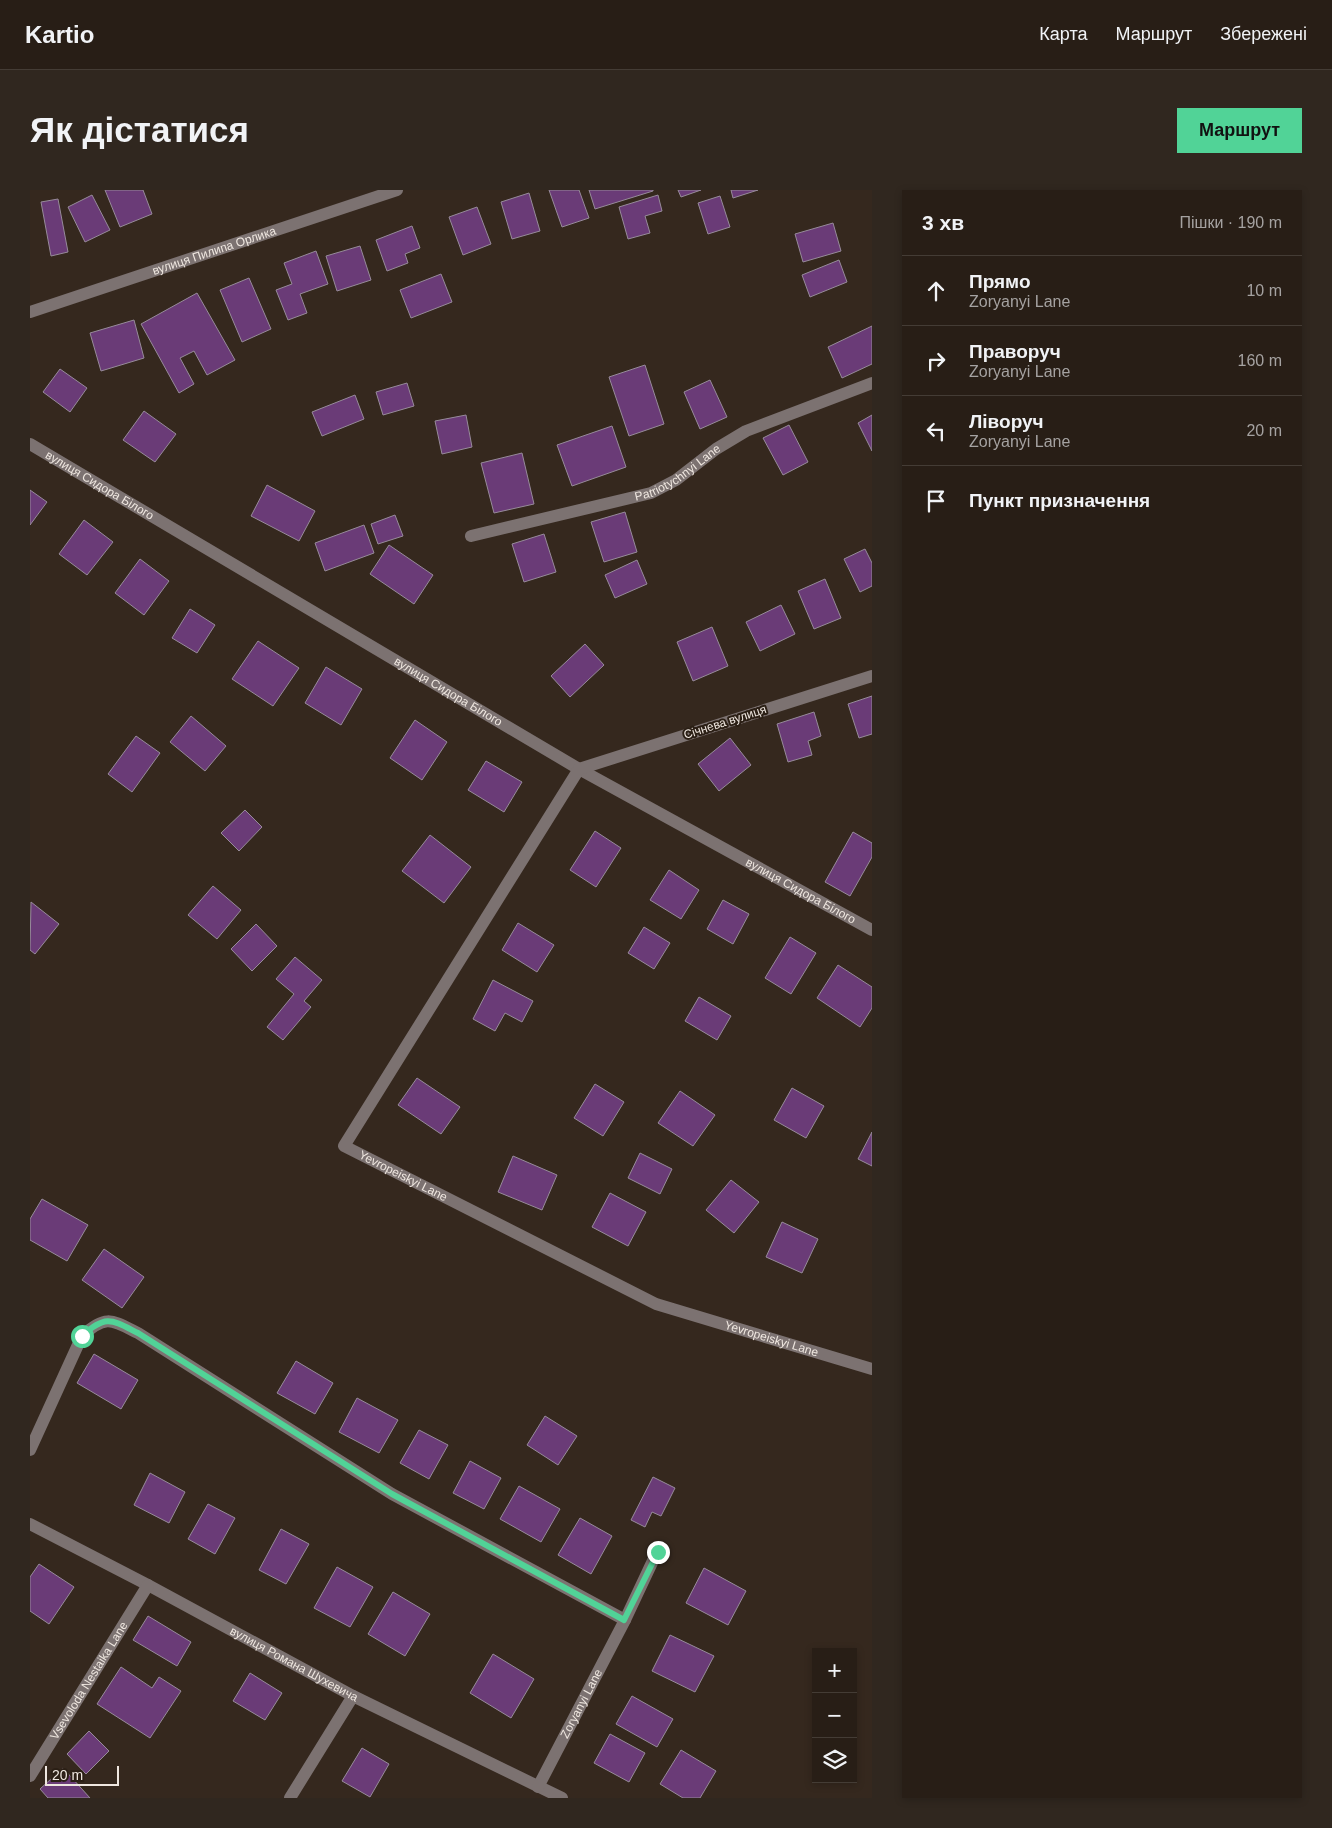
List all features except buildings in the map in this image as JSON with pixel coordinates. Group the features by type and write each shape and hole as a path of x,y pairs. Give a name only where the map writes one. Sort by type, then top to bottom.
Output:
{"street":[{"name":"вулиця Пилипа Орлика","path":"30,312 396,190"},
{"name":"Patriotychnyi Lane","path":"471,536 651,493 676,480 716,448 746,432 872,383"},
{"name":"вулиця Сидора Білого","path":"30,444 579,769 872,930"},
{"name":"Січнева вулиця","path":"579,769 872,676"},
{"name":"Yevropeiskyi Lane","path":"579,769 344,1146 656,1304 872,1369"},
{"path":"30,1450 82,1336 93,1326 105,1320 118,1323 138,1333 392,1494 624,1620"},
{"name":"вулиця Романа Шухевича","path":"30,1524 148,1585 353,1696 562,1798"},
{"name":"Zoryanyi Lane","path":"538,1787 658,1552"},
{"name":"Vsevoloda Nestaika Lane","path":"30,1776 148,1585"},
{"path":"290,1798 353,1696"}],"route":[{"path":"82,1336 93,1326 105,1320 118,1323 138,1333 392,1494 624,1620 658,1552"}]}
